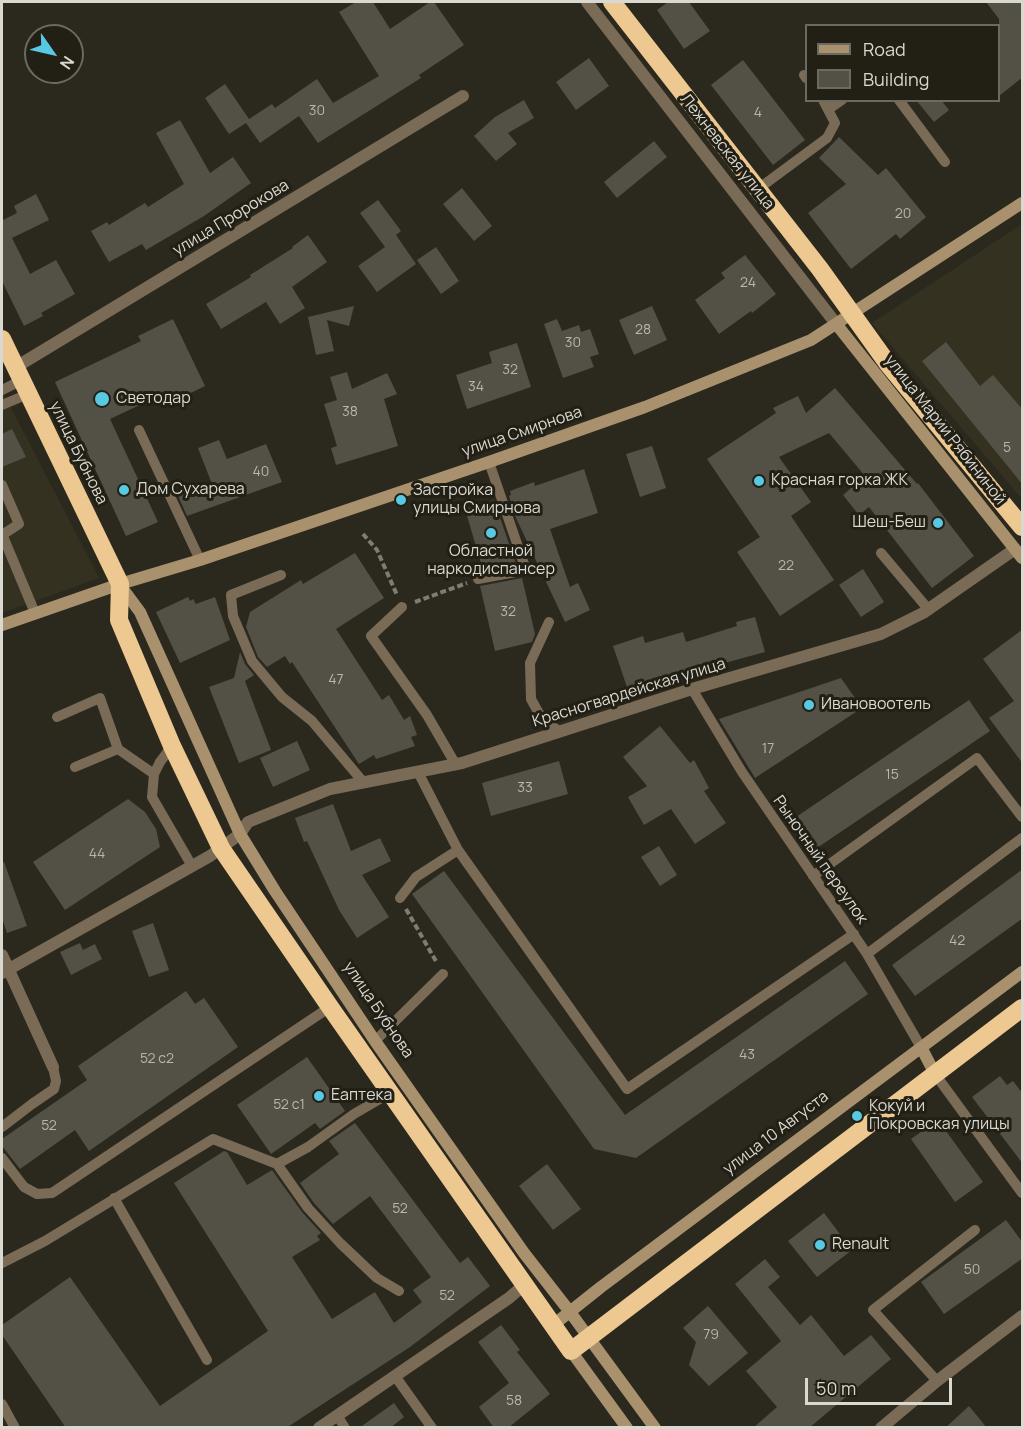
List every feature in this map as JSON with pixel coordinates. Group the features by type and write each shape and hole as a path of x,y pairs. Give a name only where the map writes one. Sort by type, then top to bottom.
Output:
{"highway":[{"name":"Лежневская улица","path":"612,2 820,268 844,320"},
{"name":"улица Марии Рябининой","path":"844,320 888,364 1023,527"},
{"name":"улица Бубнова","path":"2,339 120,584 119,620 172,746 221,848 571,1351"},
{"path":"571,1351 1023,1008"}],"main road":[{"name":"улица Смирнова","path":"2,625 489,462 645,407 811,340 1023,203"},
{"name":"улица Марии Рябининой","path":"844,320 1019,554"},
{"name":"улица Бубнова","path":"120,584 140,612 240,834 275,891 375,1041 524,1253 655,1428"},
{"name":"улица 10 Августа","path":"552,1326 1023,972"},
{"path":"922,1049 935,1074"},
{"name":"улица Бубнова","path":"571,1351 627,1428"}],"street":[{"name":"Лежневская улица","path":"587,2 844,320"},
{"name":"улица Пророкова","path":"22,381 463,96"},
{"name":"Красногвардейская улица","path":"221,848 240,834 248,822 330,789 456,765 692,689 881,634 929,610 1019,554"},
{"path":"5,971 221,848"},
{"path":"2,955 5,971 53,1067"},
{"path":"319,1428 524,1286"},
{"path":"881,1428 937,1381 1023,1316"}],"lane":[{"path":"900,102 945,162"},
{"path":"758,189 827,138 835,123 826,105"},
{"path":"2,390 22,381"},
{"path":"2,405 22,381"},
{"path":"140,430 200,560"},
{"path":"478,579 526,570 489,462"},
{"path":"2,485 19,524 2,534 35,613"},
{"path":"881,554 929,610"},
{"path":"281,575 231,595 233,616 252,661 282,697 312,721 364,783"},
{"path":"402,607 371,636 427,715 456,765"},
{"path":"549,622 530,663 531,699 542,719 559,731"},
{"name":"Рыночный переулок","path":"692,689 742,772 867,954 922,1049"},
{"path":"57,717 100,698 118,748 154,774"},
{"path":"172,746 154,774 152,797 192,866"},
{"path":"75,767 118,748"},
{"path":"813,876 977,758 1023,817"},
{"path":"418,772 458,850 627,1089 854,934"},
{"path":"867,954 1023,838"},
{"path":"400,898 416,877 458,850"},
{"path":"375,1041 443,974"},
{"path":"2,1158 24,1187 36,1194 52,1193 330,1007"},
{"path":"2,1127 54,1089 56,1081 53,1067"},
{"path":"935,1074 1023,1193"},
{"path":"277,1164 308,1147 354,1114 390,1093"},
{"path":"2,1263 45,1240 213,1139 277,1164 308,1208 340,1243 377,1278 399,1291"},
{"path":"114,1198 207,1360"},
{"path":"937,1381 873,1310 975,1230"},
{"path":"395,1376 432,1428"},
{"path":"2,1404 15,1428"},
{"path":"337,1415 345,1428"}],"path":[{"path":"363,534 377,550 402,607 478,579"},
{"path":"400,898 443,974"}],"shaded area":[{"path":"1022,224 1022,499 872,323"},
{"path":"2,390 99,578 2,613"}],"building":[{"path":"356,2 373,2 390,29 430,2 434,2 464,45 419,75 421,78 318,143 299,116 260,143 246,123 229,134 205,98 225,84 249,119 272,104 275,108 317,79 333,103 379,76 339,12"},
{"path":"668,2 689,2 710,31 684,49 657,10"},
{"path":"986,2 1023,2 1023,77 1000,95 1000,24 999,19"},
{"path":"589,58 609,86 576,110 556,82"},
{"path":"743,60 805,140 773,165 711,85"},
{"path":"524,100 534,118 508,133 517,144 496,161 474,136 495,117"},
{"path":"918,102 943,102 949,110 934,122"},
{"path":"180,120 210,173 233,157 251,183 204,216 146,250 142,244 109,262 91,231 107,222 109,225 145,203 148,207 184,184 156,133"},
{"path":"839,137 878,175 886,168 926,217 900,239 896,234 851,269 808,213 846,184 819,158"},
{"path":"654,141 667,157 617,198 604,182"},
{"path":"462,188 492,226 474,241 443,204"},
{"path":"36,194 49,220 12,238 30,274 56,260 75,294 41,313 43,316 24,326 2,281 2,217 3,220 17,213 14,206"},
{"path":"378,200 401,231 396,235 416,264 377,292 358,266 385,247 360,213"},
{"path":"308,235 327,262 292,287 305,308 280,324 266,302 221,329 206,304 251,277 250,275 293,248"},
{"path":"436,247 459,281 441,294 417,260"},
{"path":"745,255 776,294 719,334 695,300 725,278 721,273"},
{"path":"354,306 349,326 327,320 334,351 316,355 308,317"},
{"path":"652,306 667,340 634,355 619,320"},
{"path":"173,319 205,386 170,403 165,393 110,419 158,522 126,536 55,382 141,341 138,336"},
{"path":"557,319 562,331 579,325 581,332 590,329 599,354 590,357 594,367 563,378 544,324"},
{"path":"946,342 980,386 993,375 1023,410 1023,485 922,361"},
{"path":"517,343 531,387 467,409 456,375 492,363 489,352"},
{"path":"347,372 352,389 387,373 397,394 384,399 398,446 336,465 331,448 337,446 324,404 337,400 330,377"},
{"path":"835,388 918,483 974,556 932,588 869,507 859,515 843,495 865,476 829,433 779,457 811,502 791,516 834,580 780,616 737,552 760,537 707,459 776,413 773,408 798,396 806,413"},
{"path":"12,429 26,457 2,467 2,434"},
{"path":"219,440 227,459 266,444 282,482 187,516 178,496 212,484 198,448"},
{"path":"652,446 666,488 640,497 626,454"},
{"path":"584,469 598,513 550,529 570,587 578,583 590,610 565,622 516,518 509,496 510,491 534,482 535,486"},
{"name":"Областной наркодиспансер","path":"494,500 516,564 483,570 465,509"},
{"path":"355,553 384,598 336,629 382,700 389,695 404,720 410,716 417,735 411,737 415,746 376,759 374,755 359,764 292,662 290,664 285,656 267,667 258,657 246,627 250,612 301,580 303,584"},
{"path":"863,569 884,602 861,617 839,585"},
{"path":"522,578 535,634 532,642 495,651 480,586"},
{"path":"188,597 196,604 215,597 230,640 180,663 156,612"},
{"path":"755,617 765,652 666,679 665,677 628,690 613,646 643,636 645,643 683,632 686,642 737,626 736,622"},
{"path":"1023,629 1023,764 989,718 1014,701 983,659"},
{"path":"240,652 245,664 254,675 245,681 271,750 239,763 209,687 234,678"},
{"path":"841,678 862,708 755,778 719,719"},
{"path":"969,700 990,731 814,850 793,819"},
{"path":"660,726 690,763 694,760 709,788 704,791 726,823 695,844 671,809 644,825 628,797 647,786 623,757"},
{"path":"297,741 310,770 273,787 260,758"},
{"path":"559,761 568,794 491,816 482,783"},
{"path":"128,799 145,812 156,829 160,847 65,910 33,862"},
{"path":"333,804 351,851 380,838 391,861 362,875 389,917 357,938 339,910 307,841 304,842 295,818"},
{"path":"659,846 677,875 660,886 641,857"},
{"path":"4,862 27,926 7,933 2,918 2,863"},
{"path":"1023,869 1023,918 915,996 892,965"},
{"path":"444,871 625,1115 845,961 868,994 636,1158 594,1149 412,894"},
{"path":"153,923 169,970 149,977 132,931"},
{"path":"80,943 83,950 95,944 102,959 71,975 60,952"},
{"path":"186,991 195,1004 204,998 238,1047 89,1151 75,1130 20,1169 2,1146 2,1139 87,1080 78,1066"},
{"path":"307,1057 345,1111 320,1129 315,1123 271,1154 237,1105"},
{"path":"1000,1076 1007,1085 1013,1081 1023,1094 1023,1164 972,1097"},
{"path":"938,1120 983,1182 955,1202 911,1139"},
{"path":"355,1123 460,1263 468,1257 490,1286 410,1347 286,1428 66,1428 2,1335 2,1325 70,1277 160,1406 268,1331 174,1183 224,1151 227,1152 247,1185 272,1170 302,1212 321,1233 317,1236 320,1240 292,1257 332,1319 375,1292 394,1323 422,1302 413,1290 431,1277 370,1196 333,1224 300,1183 339,1154 329,1141"},
{"path":"547,1164 581,1209 553,1230 519,1186"},
{"name":"Renault","path":"824,1213 852,1250 817,1277 788,1241"},
{"path":"1006,1220 1023,1243 1023,1258 944,1314 921,1282"},
{"path":"765,1259 780,1277 768,1287 800,1325 811,1315 844,1356 871,1335 891,1359 809,1428 753,1428 777,1407 746,1371 781,1341 735,1284"},
{"path":"708,1306 748,1353 709,1386 689,1365 696,1342 683,1328"},
{"path":"501,1325 520,1350 517,1352 550,1394 508,1428 494,1428 479,1407 509,1383 478,1342"},
{"path":"394,1403 404,1417 390,1428 359,1428"},
{"path":"969,1406 987,1428 945,1428"}],"place":[{"name":"Светодар","path":"102,399"},
{"name":"Красная горка ЖК","path":"759,481"},
{"name":"Дом Сухарева","path":"124,490"},
{"name":"Застройка улицы Смирнова","path":"401,500"},
{"name":"Шеш-Беш","path":"938,523"},
{"name":"Областной наркодиспансер","path":"491,533"},
{"name":"Ивановоотель","path":"809,705"},
{"name":"Еаптека","path":"319,1096"},
{"name":"Кокуй и Покровская улицы","path":"857,1116"},
{"name":"Renault","path":"820,1245"}]}
